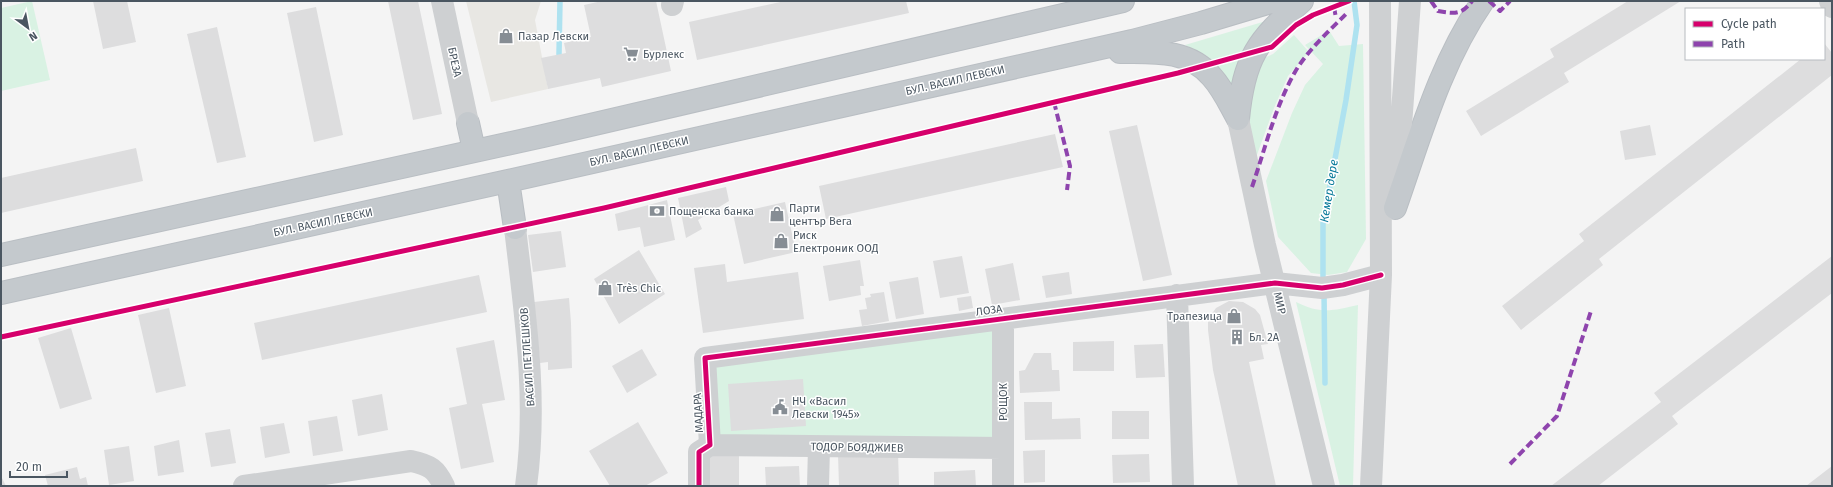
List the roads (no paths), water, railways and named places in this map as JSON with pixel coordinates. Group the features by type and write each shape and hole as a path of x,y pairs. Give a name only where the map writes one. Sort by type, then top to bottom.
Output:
{"highway":[{"path":"1,255 566,130 1123,1"},
{"name":"БУЛ. ВАСИЛ ЛЕВСКИ","path":"1,293 508,181 1169,32 1274,1"},
{"path":"1238,119 1241,90 1255,51 1273,27 1302,1"},
{"path":"1395,208 1438,84 1456,44 1483,1"},
{"path":"1082,51 1160,52 1173,54 1187,59 1202,67 1212,77 1238,119"},
{"path":"468,123 474,150"},
{"path":"508,181 515,228"}],"street":[{"name":"БРЕЗА","path":"442,1 468,123"},
{"path":"1371,486 1381,274 1380,1"},
{"path":"1381,274 1395,208 1410,1"},
{"path":"1830,1 1832,7"},
{"name":"МИР","path":"1238,119 1258,216 1324,486"},
{"name":"ВАСИЛ ПЕТЛЕШКОВ","path":"515,228 530,368 532,422 526,486"},
{"name":"ЛОЗА","path":"706,358 1275,282 1322,288 1343,285 1381,274"},
{"path":"1177,295 1183,486"},
{"name":"РОЩОК","path":"1003,318 1003,486"},
{"name":"МАДАРА","path":"699,486 699,452 710,445 706,358"},
{"name":"ТОДОР БОЯДЖИЕВ","path":"710,445 1003,448"},
{"path":"818,486 819,447"},
{"path":"244,486 411,461 424,463 438,474 444,486"}],"waterway":[{"path":"559,54 560,1"},
{"name":"Кемер дере","path":"1323,283 1323,223 1346,100 1357,25 1354,1"},
{"name":"Кемер дере","path":"1324,291 1325,383"}],"place":[{"name":"Пазар Левски","path":"506,36"},
{"name":"Бурлекс","path":"631,54"},
{"name":"Пощенска банка","path":"657,211"},
{"name":"Парти център Вега","path":"777,214"},
{"name":"Риск Електроник ООД","path":"781,241"},
{"name":"Très Chic","path":"605,288"},
{"name":"Трапезица","path":"1234,316"},
{"name":"Бл. 2А","path":"1237,337"},
{"name":"НЧ «Васил Левски 1945»","path":"780,407"}]}
